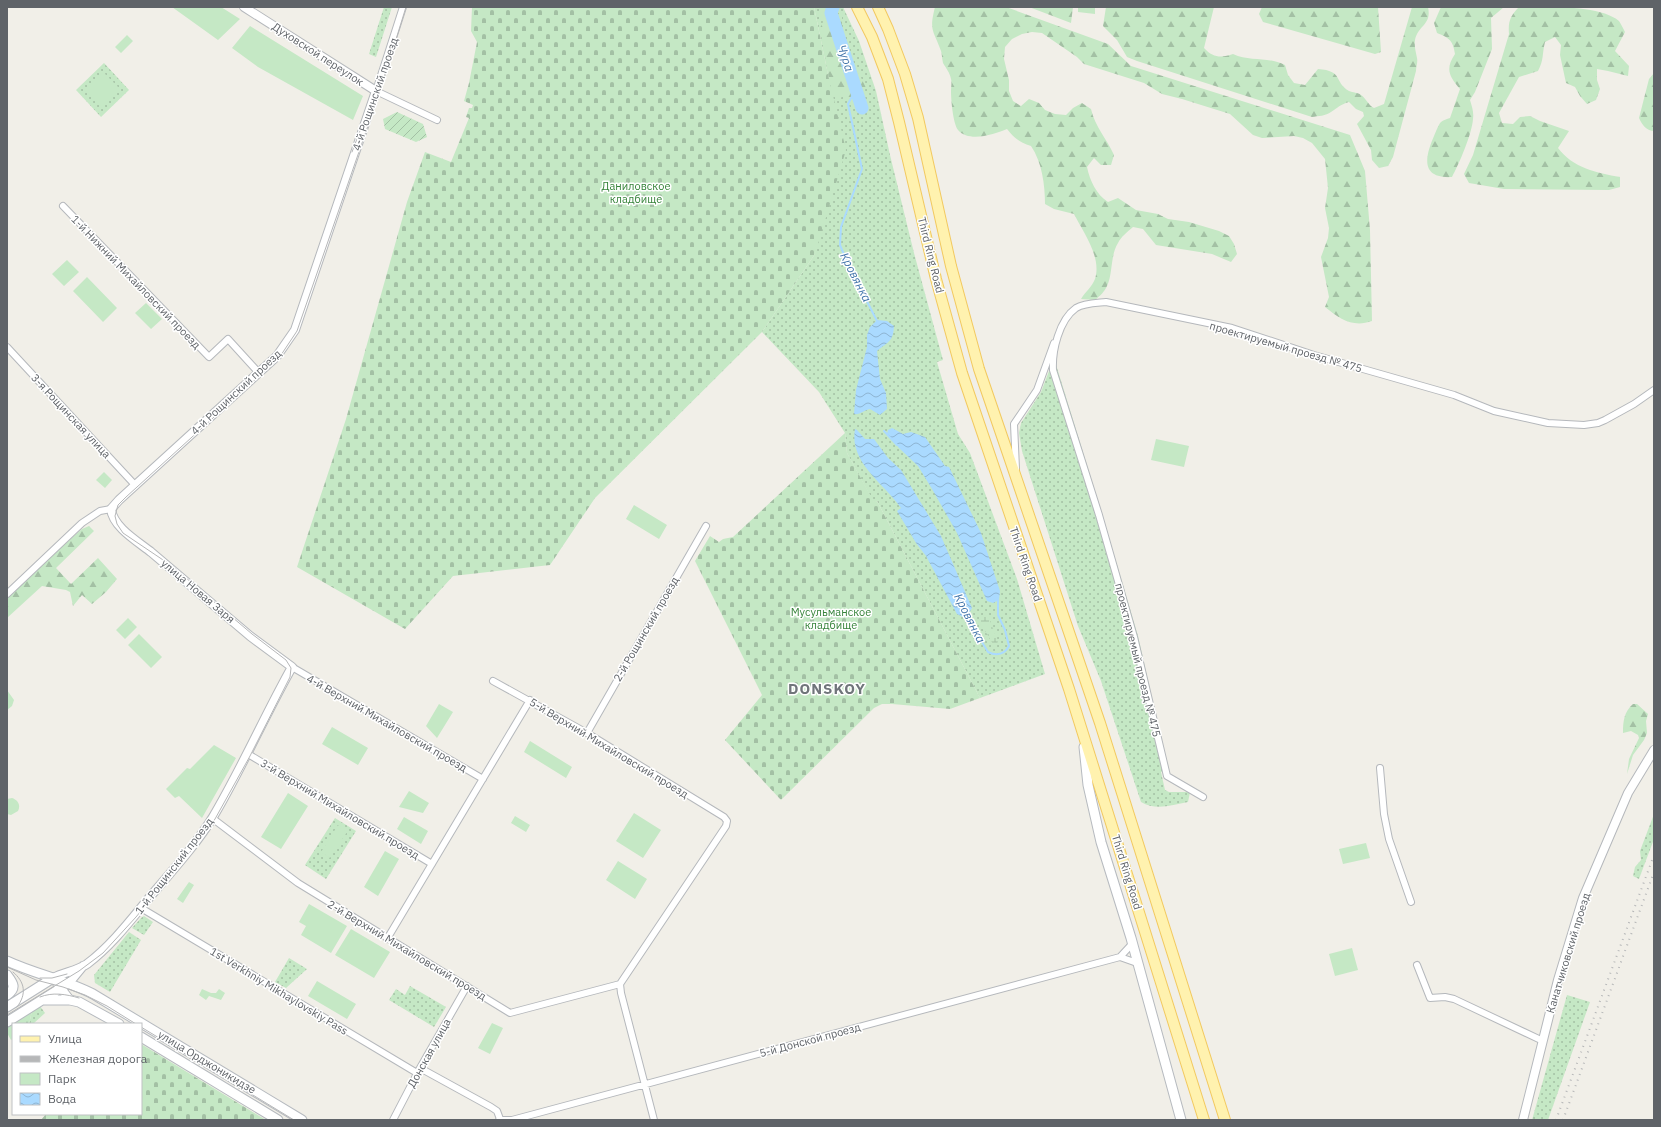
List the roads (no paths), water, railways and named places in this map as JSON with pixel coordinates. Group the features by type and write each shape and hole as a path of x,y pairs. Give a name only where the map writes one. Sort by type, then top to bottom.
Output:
{"main road":[{"name":"Third Ring Road","path":"857,7 872,37 888,79 936,279 962,373 1083,733 1204,1120"},
{"name":"Third Ring Road","path":"878,7 905,74 918,118 951,266 979,369 1017,485 1100,723 1225,1120"},
{"path":"1083,733 1088,785 1100,835 1181,1120"},
{"name":"улица Орджоникидзе","path":"7,961 87,991 302,1120"},
{"path":"7,975 14,987 7,995"},
{"path":"7,1007 53,978"},
{"path":"7,1022 69,984"},
{"path":"42,1000 70,1000 79,1002 117,1023"},
{"name":"улица Орджоникидзе","path":"142,1038 278,1120"}],"street":[{"name":"Духовской переулок","path":"244,7 376,91 437,120"},
{"name":"4-й Рощинский проезд","path":"8,592 82,523 100,511 111,509 135,485 277,356 295,330 403,7"},
{"name":"1-й Нижний Михайловский проезд","path":"63,206 209,357 228,339 259,373"},
{"name":"проектируемый проезд № 475","path":"1203,797 1167,776 1134,637 1099,515 1053,370 1052,360 1058,335 1067,316 1077,307 1106,302 1232,328 1314,355 1454,395 1494,411 1548,423 1584,425 1598,423 1634,404 1654,390"},
{"path":"1017,485 1014,424 1037,390 1050,350 1058,335"},
{"name":"3-я Рощинская улица","path":"7,347 135,485"},
{"name":"улица Новая Заря","path":"111,509 112,515 116,521 134,539 250,636 292,667"},
{"name":"2-й Рощинский проезд","path":"587,733 706,526"},
{"name":"1-й Рощинский проезд","path":"69,984 82,966 102,951 141,908 202,834 248,754 292,667"},
{"name":"4-й Верхний Михайловский проезд","path":"292,667 483,779"},
{"name":"5-й Верхний Михайловский проезд","path":"493,681 530,700 587,733 724,817 727,821 726,826 620,984"},
{"path":"387,938 530,700"},
{"name":"Канатчиковский проезд","path":"1523,1120 1558,980 1583,898 1628,793 1654,750"},
{"name":"3-й Верхний Михайловский проезд","path":"248,754 432,864"},
{"path":"1380,768 1384,814 1389,839 1411,902"},
{"name":"2-й Верхний Михайловский проезд","path":"212,818 298,883 510,1013 620,984"},
{"name":"1st Verkhniy Mikhaylovskiy Pass","path":"141,908 419,1070 491,1107 497,1111 500,1120"},
{"name":"5-й Донской проезд","path":"500,1120 512,1120 1120,956 1132,944"},
{"path":"1120,956 1137,963"},
{"path":"1416,965 1430,998 1445,997 1454,999 1543,1041"},
{"name":"1-й Рощинский проезд","path":"53,978 61,973 82,966"},
{"path":"53,978 70,1000"},
{"path":"620,984 621,993 654,1120"},
{"name":"Донская улица","path":"392,1120 467,986"},
{"path":"1178,1106 1185,1120"}],"water":[{"path":"877,320 887,321 894,326 893,335 891,338 877,351 880,379 886,393 887,409 880,415 870,409 854,414 856,390 867,347 867,335 870,327"},
{"path":"892,428 903,434 911,432 925,437 945,466 949,467 981,533 1000,591 999,600 993,603 987,601 957,533 932,489 918,466 887,434 888,430"},
{"path":"855,429 865,439 874,439 888,458 901,470 941,536 972,608 968,615 963,617 957,614 926,556 916,543 897,511 901,508 862,462 857,452"}],"waterway":[{"name":"Чура","path":"833,7 831,13 862,108"},
{"name":"Кровянка","path":"856,89 848,104 862,169 841,227 840,245 878,323"},
{"name":"Кровянка","path":"884,431 897,445"},
{"name":"Кровянка","path":"965,614 988,652 1000,654 1009,646 1005,630 998,615 998,598"}],"tram line":[{"path":"7,1015 79,971 103,953 136,917 195,846 215,819 250,756 290,677 291,668 286,660 252,634 172,566 123,533 117,524 115,516 118,505 126,497 279,358 297,331 380,91 406,7"},
{"path":"352,152 366,115"},
{"path":"7,967 36,980 63,987 85,995 107,1006 134,1023"},
{"path":"13,972 20,980 23,988 22,997 17,1007"},
{"path":"40,978 52,978 67,974"},
{"path":"40,997 49,994 59,994 79,998"},
{"path":"142,1028 294,1120"}],"railway":[{"path":"1556,1120 1654,855"},
{"path":"1563,1120 1654,872"}],"district":[{"name":"DONSKOY","path":"827,688"}],"park label":[{"name":"Даниловское кладбище","path":"636,192"},
{"name":"Мусульманское кладбище","path":"831,618"}]}
